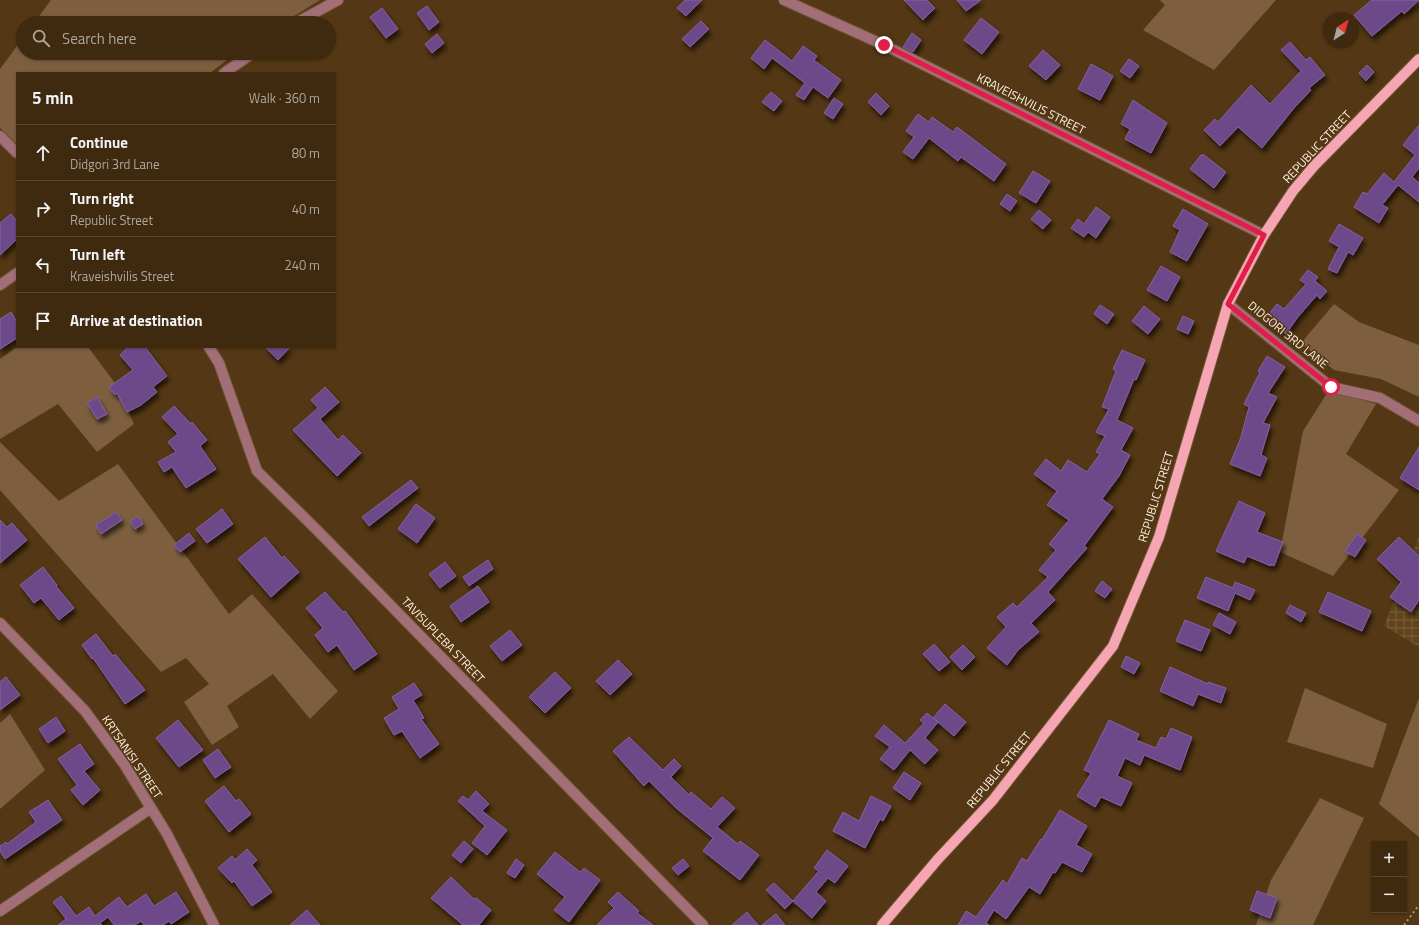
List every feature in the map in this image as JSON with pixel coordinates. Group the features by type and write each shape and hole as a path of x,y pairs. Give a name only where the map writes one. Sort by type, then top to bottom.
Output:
{"main road":[{"name":"REPUBLIC STREET","path":"882,925 938,859 994,800 1113,646 1159,537 1228,304 1264,235 1293,191 1314,166 1419,59"}],"street":[{"path":"309,16 338,0"},
{"name":"KRAVEISHVILIS STREET","path":"784,0 884,45 1264,235"},
{"path":"225,72 243,60"},
{"path":"0,136 16,152"},
{"path":"0,285 16,274"},
{"name":"DIDGORI 3RD LANE","path":"1228,304 1331,387 1380,398 1419,421"},
{"name":"TAVISUPLEBA STREET","path":"210,348 219,363 257,471 324,537 702,925"},
{"name":"KRTSANISI STREET","path":"0,623 85,711 124,764 167,834 214,925"},
{"path":"0,911 151,808"}],"path":[{"path":"1404,925 1419,906"}],"shaded area":[{"path":"51,0 320,0 294,16 39,16"},
{"path":"1160,0 1276,0 1214,70 1143,30 1165,5"},
{"path":"16,47 16,60 227,60 211,72 16,72 16,143 0,128 0,69"},
{"path":"1334,304 1359,322 1419,345 1419,397 1381,379 1334,370 1301,343"},
{"path":"16,348 89,348 118,387 134,424 97,452 58,404 0,439 0,359"},
{"path":"1329,390 1376,404 1346,454 1399,490 1333,576 1280,552 1303,431"},
{"path":"0,442 59,501 118,464 229,614 252,594 338,691 310,719 273,674 227,706 239,727 212,745 184,702 209,684 186,658 161,672 0,490"},
{"path":"1419,536 1419,647 1384,626"},
{"path":"1305,688 1387,724 1373,768 1287,742"},
{"path":"1419,698 1419,837 1379,804"},
{"path":"10,714 45,770 0,809 0,723"},
{"path":"1320,798 1364,818 1313,925 1256,925 1271,880"}],"building":[{"path":"685,0 702,0 686,16 677,8"},
{"path":"904,0 927,0 935,8 923,20"},
{"path":"957,0 981,0 966,11"},
{"path":"1372,0 1419,0 1404,14 1402,11 1372,36 1359,21 1359,12 1358,12"},
{"path":"427,6 439,22 429,30 417,13"},
{"path":"382,8 398,29 386,38 370,17"},
{"path":"981,18 999,32 982,54 964,40"},
{"path":"701,21 709,29 690,47 682,39"},
{"path":"912,33 921,40 913,52 903,47"},
{"path":"437,34 444,43 432,53 425,44"},
{"path":"765,40 792,61 803,46 817,56 814,60 841,80 828,98 813,87 804,100 796,95 805,83 772,58 764,69 751,58"},
{"path":"1290,42 1306,60 1310,57 1325,75 1309,88 1311,90 1294,108 1262,148 1238,127 1220,146 1204,130 1215,119 1218,122 1251,85 1270,104 1301,71 1281,50"},
{"path":"1043,50 1060,65 1046,80 1029,66"},
{"path":"1129,59 1139,66 1130,78 1120,71"},
{"path":"1091,64 1113,76 1100,100 1078,89"},
{"path":"1367,65 1374,72 1366,81 1359,73"},
{"path":"771,92 782,101 774,111 762,102"},
{"path":"876,93 889,106 881,115 868,102"},
{"path":"834,98 843,104 833,119 824,113"},
{"path":"1133,100 1167,123 1151,153 1125,139 1130,129 1121,124"},
{"path":"918,114 929,122 932,117 953,132 957,127 1006,164 994,181 961,157 958,161 929,138 913,159 903,152 914,137 906,131"},
{"path":"1419,125 1419,168 1412,177 1419,183 1419,202 1398,185 1382,205 1388,208 1379,223 1354,207 1363,192 1367,194 1384,173 1394,182 1415,155 1403,145"},
{"path":"1201,155 1204,155 1226,172 1214,188 1190,169"},
{"path":"1033,171 1050,181 1036,203 1019,193"},
{"path":"1007,194 1017,201 1010,211 1000,204"},
{"path":"1096,207 1110,217 1096,238 1088,232 1084,237 1071,228 1078,219 1084,224"},
{"path":"1183,209 1208,224 1187,261 1170,252 1180,230 1173,226"},
{"path":"1039,210 1051,220 1043,229 1031,219"},
{"path":"11,214 16,220 16,240 0,255 0,223"},
{"path":"1339,224 1363,238 1353,255 1348,252 1337,273 1328,269 1339,247 1329,241"},
{"path":"1161,266 1180,277 1167,301 1147,290"},
{"path":"1308,270 1318,277 1315,281 1327,291 1320,299 1317,295 1297,318 1286,334 1265,319 1277,304 1284,309 1306,284 1300,280"},
{"path":"1100,305 1114,314 1107,324 1094,314"},
{"path":"1144,306 1160,319 1148,334 1132,321"},
{"path":"11,312 16,320 16,339 0,349 0,319"},
{"path":"1183,316 1194,321 1188,334 1177,329"},
{"path":"127,348 146,348 167,376 153,387 157,392 141,405 127,412 117,393 115,395 109,387 133,370 120,355"},
{"path":"266,348 289,348 278,360"},
{"path":"1122,350 1145,360 1136,380 1134,379 1117,420 1133,428 1121,450 1130,455 1119,476 1102,499 1113,507 1084,546 1087,548 1048,592 1055,600 1031,623 1039,632 1018,650 1007,665 987,648 1006,627 997,617 1013,603 1017,607 1048,577 1039,570 1056,550 1049,544 1069,520 1047,505 1057,491 1034,474 1046,459 1061,471 1068,460 1087,472 1100,454 1096,452 1105,436 1096,432 1109,409 1102,407 1116,371 1113,369"},
{"path":"1267,356 1285,367 1268,393 1277,397 1263,423 1270,425 1261,455 1267,458 1260,476 1230,464 1241,437 1249,407 1244,404 1260,372 1258,371"},
{"path":"325,387 339,402 320,419 338,440 343,435 361,453 337,476 293,430 318,408 311,400"},
{"path":"97,397 107,414 97,419 87,403"},
{"path":"174,406 191,424 192,422 207,440 200,446 216,469 186,488 172,467 164,472 158,462 176,452 168,442 178,434 162,417"},
{"path":"1419,447 1419,490 1400,478"},
{"path":"411,480 418,488 369,526 362,517"},
{"path":"1239,501 1265,513 1257,532 1283,542 1274,566 1247,556 1244,563 1216,551"},
{"path":"416,504 435,518 417,543 398,529"},
{"path":"222,509 233,524 207,543 196,529"},
{"path":"116,512 122,520 101,534 96,525"},
{"path":"138,516 143,524 135,529 130,521"},
{"path":"0,520 7,527 12,523 27,540 0,563"},
{"path":"189,533 195,541 180,552 174,545"},
{"path":"1357,534 1366,540 1355,557 1345,551"},
{"path":"265,537 282,558 284,556 299,572 271,597 238,559"},
{"path":"1399,537 1419,556 1419,600 1411,612 1390,597 1401,582 1377,559"},
{"path":"488,560 493,569 469,586 463,577"},
{"path":"445,562 456,576 440,588 429,574"},
{"path":"43,567 74,608 59,620 41,598 34,603 20,585"},
{"path":"1206,577 1233,588 1235,582 1255,590 1250,600 1235,593 1228,611 1197,598"},
{"path":"1102,581 1112,589 1105,598 1095,591"},
{"path":"478,586 489,602 461,622 450,606"},
{"path":"325,592 343,612 345,611 377,654 354,670 337,645 328,652 315,635 323,628 306,608"},
{"path":"1328,592 1371,611 1362,631 1319,612"},
{"path":"1290,605 1306,613 1301,622 1286,613"},
{"path":"1219,613 1236,622 1230,634 1213,625"},
{"path":"1185,620 1210,630 1201,651 1176,641"},
{"path":"510,630 522,645 502,661 490,646"},
{"path":"96,634 113,656 115,654 145,690 125,704 93,658 92,659 82,645"},
{"path":"934,644 950,662 939,671 923,654"},
{"path":"963,645 975,657 962,670 950,657"},
{"path":"1126,656 1140,663 1134,674 1121,667"},
{"path":"618,660 632,674 610,695 596,681"},
{"path":"1170,667 1208,684 1208,682 1226,688 1221,703 1198,694 1193,706 1160,691"},
{"path":"555,672 571,688 545,713 529,697"},
{"path":"6,677 20,695 0,710 0,682"},
{"path":"414,683 422,695 413,700 424,718 421,719 439,744 420,758 402,731 394,735 384,718 399,709 392,697"},
{"path":"945,704 966,722 954,736 933,718"},
{"path":"927,713 938,722 925,738 938,750 925,764 910,750 894,770 880,759 890,747 875,736 884,725 905,743 924,723 920,720"},
{"path":"56,717 65,731 48,743 39,729"},
{"path":"178,720 203,750 179,767 156,738"},
{"path":"1109,720 1139,734 1136,740 1156,748 1161,737 1166,739 1171,728 1192,737 1180,770 1144,755 1140,765 1125,758 1117,776 1132,783 1121,806 1101,797 1095,807 1077,796 1091,773 1084,770"},
{"path":"629,737 663,770 674,759 681,766 671,777 689,795 691,792 711,809 722,797 735,808 717,827 738,844 740,841 759,855 740,880 703,851 713,838 676,808 649,781 644,786 613,751"},
{"path":"80,744 94,764 84,771 100,790 83,805 71,790 77,785 58,759"},
{"path":"218,749 231,767 215,778 203,760"},
{"path":"904,772 921,783 910,800 893,788"},
{"path":"224,786 236,801 239,799 251,814 229,832 205,801"},
{"path":"476,791 489,804 482,811 507,830 487,855 472,843 485,826 458,801 463,796 468,800"},
{"path":"871,796 891,806 883,821 880,819 865,848 833,831 843,812 859,821"},
{"path":"48,800 62,820 5,859 0,851 0,846 6,842 7,844 36,822 29,812"},
{"path":"1060,810 1087,826 1076,845 1092,854 1082,872 1062,862 1055,873 1053,872 1040,894 1029,887 1006,919 994,910 986,923 989,925 958,925 966,911 976,917 1003,880 1007,884 1022,858 1027,861"},
{"path":"464,841 473,849 461,863 452,855"},
{"path":"247,849 257,860 252,865 272,892 252,906 234,881 232,883 218,868 232,856 235,860"},
{"path":"827,850 848,866 835,883 828,878 816,892 826,901 812,918 793,901 819,871 814,868"},
{"path":"555,852 580,872 584,868 600,880 569,922 554,910 565,897 537,874"},
{"path":"516,859 524,865 515,878 507,873"},
{"path":"683,859 689,866 678,875 672,868"},
{"path":"451,877 474,899 476,898 491,910 479,925 463,925 431,898"},
{"path":"774,883 793,901 785,909 766,890"},
{"path":"1257,891 1277,898 1270,918 1250,910"},
{"path":"176,892 189,912 171,924 169,921 163,925 144,925 141,921 135,925 114,925 108,917 100,923 102,925 58,925 66,919 53,902 61,896 76,916 89,907 95,916 119,897 127,907 146,894 154,906"},
{"path":"618,892 639,911 637,913 653,925 597,925 614,908 608,902"},
{"path":"307,910 320,925 290,925"},
{"path":"747,912 758,925 732,925"},
{"path":"776,914 785,925 762,925"}],"route":[{"path":"884,45 1264,235 1228,304 1331,387"}]}
